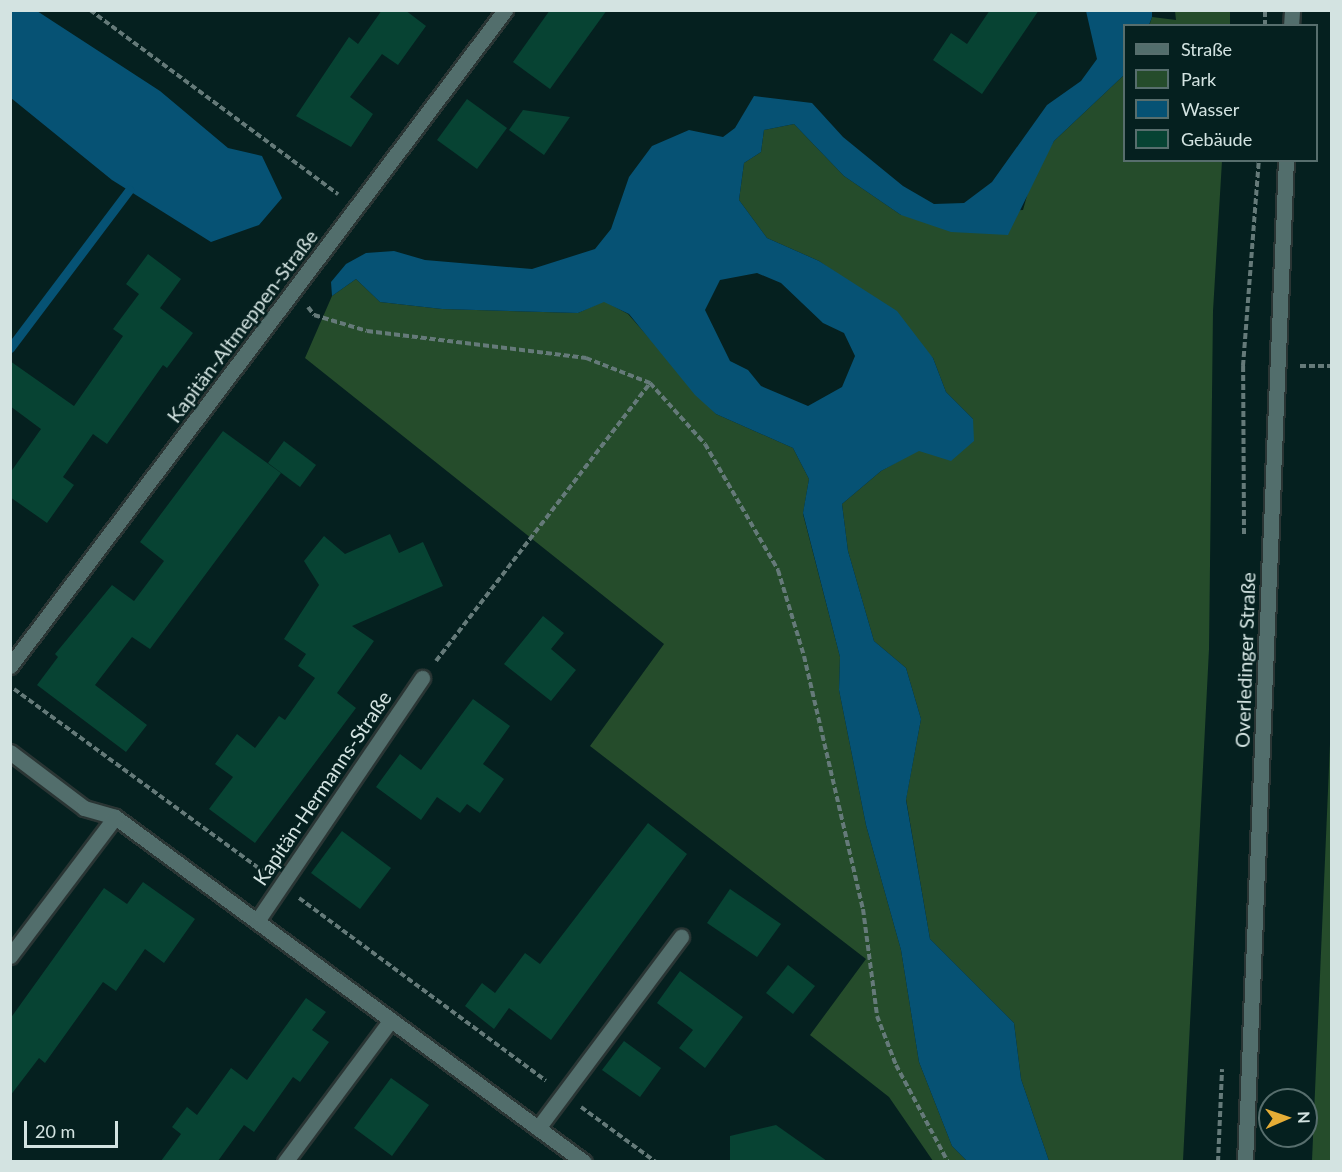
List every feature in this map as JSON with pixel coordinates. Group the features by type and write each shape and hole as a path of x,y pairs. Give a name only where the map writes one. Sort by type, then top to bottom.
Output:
{"street":[{"name":"Kapitän-Altmeppen-Straße","path":"10,666 358,209 505,10"},
{"name":"Overledinger Straße","path":"1245,1161 1286,162"},
{"name":"Kapitän-Hermanns-Straße","path":"257,921 422,678"},
{"path":"10,752 84,808 115,817 585,1161"},
{"path":"10,956 115,817"},
{"path":"538,1128 681,937"},
{"path":"285,1161 391,1020"}],"path":[{"path":"90,10 358,209"},
{"path":"1244,537 1243,366 1259,162"},
{"path":"296,291 314,315 367,331 586,358 650,383 705,444 778,570 804,656 862,909 877,1016 896,1065 948,1161"},
{"path":"422,678 650,383"},
{"path":"10,687 656,1161"},
{"path":"1218,1161 1223,1066"}],"green space":[{"path":"1175,11 1230,11 1230,24 1150,24 1152,17 1176,20"},
{"path":"1123,76 1123,162 1222,162 1213,311 1209,649 1183,1161 1049,1161 1021,1079 1014,1023 930,939 906,799 921,719 906,668 874,641 848,551 842,504 881,471 973,419 946,392 933,358 853,285 819,261 767,238 739,200 744,163 761,152 764,130 794,124 844,176 901,215 1023,210 1032,178 1054,141"},
{"path":"356,279 380,302 442,309 578,313 604,301 628,314 716,414 793,448 809,479 803,514 840,657 839,690 866,825 901,950 919,1062 952,1146 967,1161 933,1161 889,1097 810,1035 866,959 590,746 664,644 305,358 332,296"},
{"path":"1331,721 1332,1161 1312,1162 1313,1148 1318,1148 1318,1088 1315,1088"}],"water":[{"path":"10,11 37,11 160,91 228,148 262,156 282,198 259,225 211,242 112,180 11,98"},
{"path":"1086,11 1152,11 1149,24 1123,24 1123,76 1054,141 1008,235 951,232 901,215 844,176 794,124 764,130 761,152 744,163 739,200 767,238 819,261 897,311 933,358 946,392 973,419 974,441 951,461 919,451 881,471 842,504 848,551 874,641 906,668 921,719 906,800 930,939 1014,1023 1021,1079 1049,1161 967,1161 952,1146 919,1062 901,950 866,825 839,690 840,657 803,513 809,479 793,448 716,414 695,395 629,314 604,302 578,313 442,309 380,302 356,279 332,296 331,282 346,264 366,253 394,251 425,260 532,269 595,249 611,229 629,177 652,146 689,130 723,137 735,128 754,96 812,103 843,137 903,186 934,204 964,203 992,182 1047,105 1081,81 1097,59","holes":["757,273 781,283 823,323 844,333 855,356 842,387 808,406 761,386 748,370 730,361 705,310 720,280"]}],"building":[{"path":"382,10 405,10 426,26 398,65 382,54 350,97 373,114 351,147 296,116 349,37 358,44"},
{"path":"550,10 607,10 550,89 513,62"},
{"path":"990,10 1039,10 982,94 933,60 951,33 967,44"},
{"path":"467,99 507,128 477,169 437,140"},
{"path":"523,110 570,117 544,155 509,130"},
{"path":"148,254 181,279 160,308 193,333 167,368 163,365 107,444 93,434 63,477 74,485 47,523 10,497 10,473 41,429 10,406 10,361 74,406 123,336 113,329 139,294 126,284"},
{"path":"223,431 281,473 150,649 132,637 95,685 147,725 126,752 37,685 58,657 55,654 112,585 134,601 164,561 140,542"},
{"path":"284,441 316,465 300,487 268,463"},
{"path":"390,534 399,553 423,542 443,586 352,626 374,641 337,693 356,708 255,843 209,809 233,777 215,764 237,734 255,748 279,716 285,720 315,678 298,666 306,654 284,639 319,585 304,561 324,536 345,554"},
{"path":"543,616 564,633 551,649 576,670 551,701 504,664"},
{"path":"473,699 510,726 483,764 504,779 480,813 467,804 460,813 437,797 421,820 376,787 400,754 421,770"},
{"path":"648,823 687,854 551,1040 509,1008 494,1029 465,1006 482,983 495,993 525,953 540,964"},
{"path":"342,831 391,868 360,909 311,873"},
{"path":"143,882 195,919 164,963 145,949 116,991 103,982 45,1063 39,1058 10,1096 10,1019 104,888 127,904"},
{"path":"730,889 781,924 757,957 707,923"},
{"path":"788,965 815,986 793,1014 766,993"},
{"path":"680,971 743,1017 705,1068 679,1048 693,1030 657,1003"},
{"path":"306,998 326,1012 312,1030 329,1042 300,1082 293,1077 254,1132 244,1125 218,1161 161,1161 181,1134 172,1127 187,1107 197,1115 231,1068 247,1080"},
{"path":"624,1041 661,1068 640,1097 602,1070"},
{"path":"391,1078 429,1105 392,1156 354,1128"},
{"path":"776,1125 827,1161 730,1161 730,1136"}],"waterway":[{"path":"10,348 129,190"}]}
